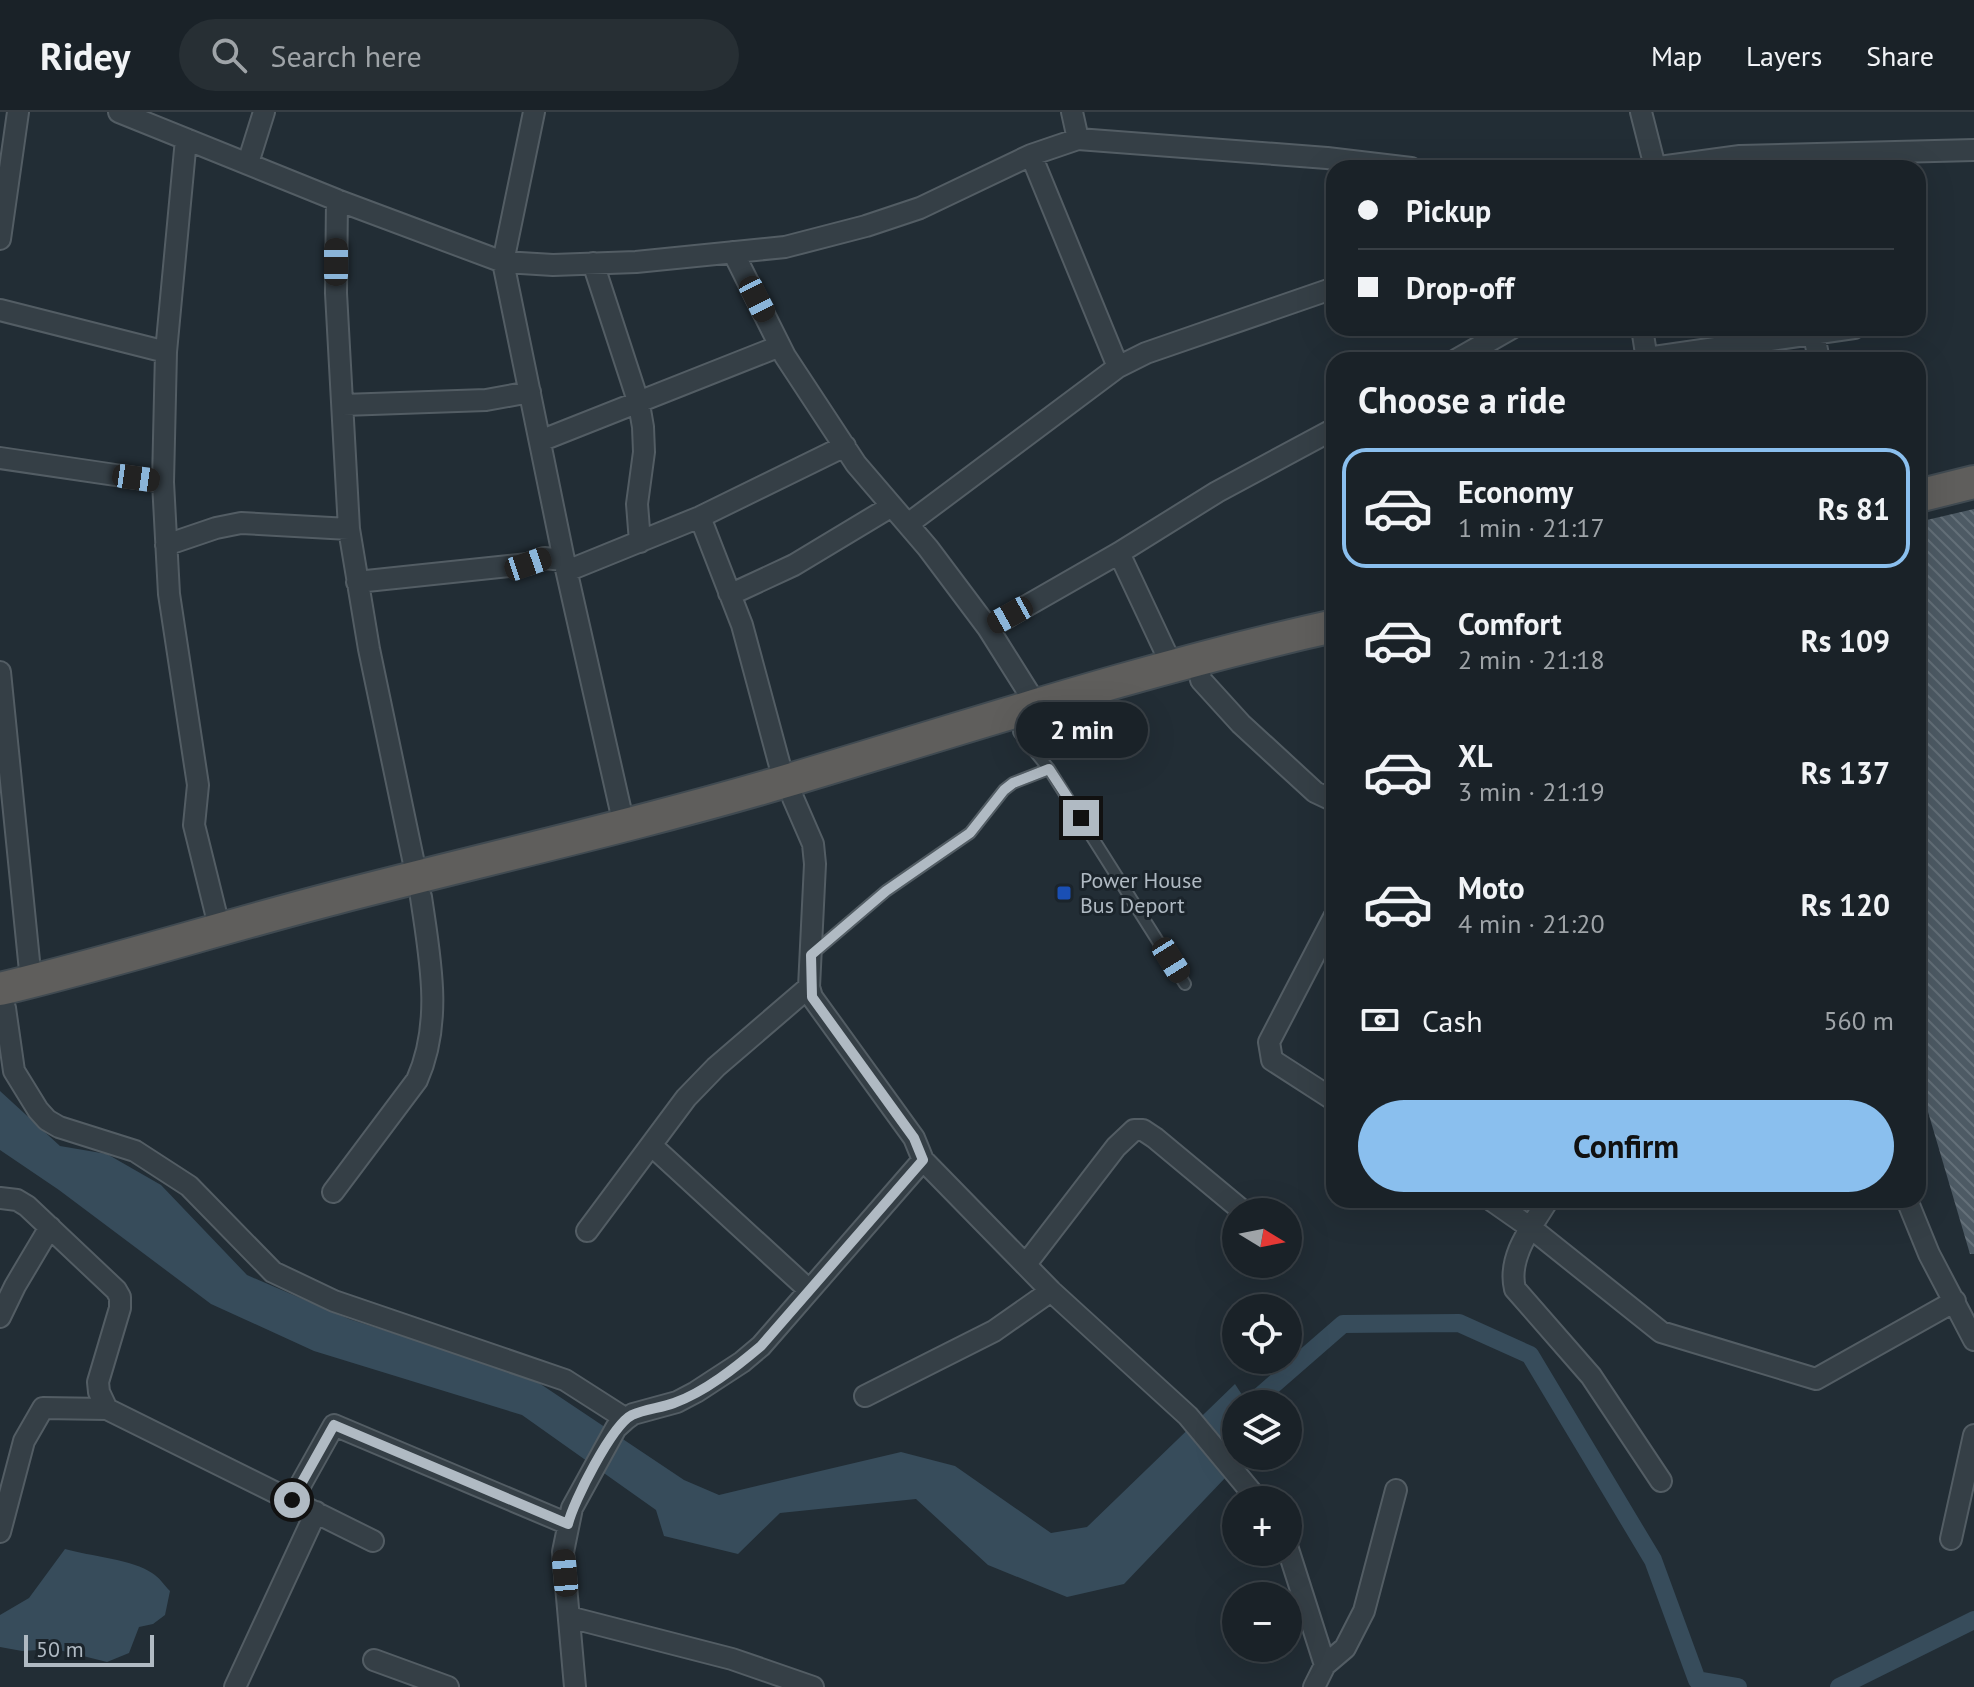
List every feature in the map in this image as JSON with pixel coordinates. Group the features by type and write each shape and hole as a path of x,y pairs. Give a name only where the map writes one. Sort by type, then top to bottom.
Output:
{"highway":[{"path":"1926,474 1974,462"},
{"path":"1926,494 1974,482"},
{"path":"9,997 789,790 1191,669 1261,642 1326,628"},
{"path":"1191,669 1326,647"},
{"path":"9,997 220,930 419,887 624,825 789,790"}],"street":[{"path":"0,239 18,112"},
{"path":"119,112 337,200 503,262 593,263 785,247 920,208 1031,155 1078,139 1344,160"},
{"path":"248,163 264,112"},
{"path":"534,112 503,262 624,825"},
{"path":"1072,112 1078,139"},
{"path":"1641,112 1652,160"},
{"path":"186,139 166,352 163,482 169,594 198,785 194,825 220,930"},
{"path":"1711,160 1740,156 1974,150"},
{"path":"1031,155 1118,367"},
{"path":"333,1192 417,1080 430,1042 433,997 419,887 349,529 336,293 337,200"},
{"path":"733,252 780,346 845,446 988,628 1028,719"},
{"path":"593,263 639,404 644,452 637,504 640,542"},
{"path":"908,524 1118,367 1160,348 1326,291"},
{"path":"0,310 166,352"},
{"path":"1470,352 1498,336"},
{"path":"1696,352 1807,336"},
{"path":"540,441 780,346"},
{"path":"343,405 486,400 530,392"},
{"path":"988,628 1119,553 1217,492 1326,433"},
{"path":"357,582 528,564 544,558 566,566 640,542 700,517 845,446"},
{"path":"0,458 163,482"},
{"path":"729,593 794,565 892,506"},
{"path":"700,517 742,625 789,790 813,844 815,864 809,987 812,997 914,1138 923,1160 1051,1291 1188,1416 1246,1486"},
{"path":"166,545 241,523 349,529"},
{"path":"1119,553 1191,669 1241,724 1315,792 1326,797"},
{"path":"0,672 9,997 14,1071 38,1110 59,1127 135,1151 189,1186 254,1254 283,1279 334,1301 565,1380 621,1424"},
{"path":"1326,945 1269,1042 1272,1060 1326,1095"},
{"path":"587,1231 686,1098 716,1067 809,987"},
{"path":"1026,1264 1116,1147 1134,1130 1143,1130 1155,1138 1227,1198"},
{"path":"651,1145 809,1290"},
{"path":"575,1687 563,1552 570,1516 621,1424 633,1414 677,1402 742,1362 761,1346 923,1160"},
{"path":"0,1198 17,1200 50,1227 120,1297 120,1308 98,1382 107,1409"},
{"path":"1502,1208 1661,1332 1816,1379 1964,1310"},
{"path":"1543,1208 1515,1261 1512,1276 1515,1289 1591,1376 1661,1481"},
{"path":"1910,1208 1929,1254 1964,1310 1974,1340"},
{"path":"0,1317 50,1227"},
{"path":"865,1396 994,1331 1051,1291"},
{"path":"1,1529 24,1441 43,1408 107,1409 373,1541"},
{"path":"292,1500 334,1425 570,1516"},
{"path":"1951,1539 1974,1435"},
{"path":"1314,1687 1325,1665 1345,1648 1364,1611 1396,1490"},
{"path":"235,1687 316,1512"},
{"path":"1293,1566 1325,1665"},
{"path":"569,1617 732,1659 813,1687"},
{"path":"374,1660 448,1687"}],"lane":[{"path":"1028,719 1049,769 1185,984"},
{"path":"811,955 886,891 970,833 1004,790 1013,783 1049,769"}],"water":[{"path":"0,1091 60,1146 107,1154 161,1185 247,1275 349,1319 530,1377 684,1480 719,1495 901,1452 955,1466 1051,1533 1087,1527 1222,1397 1222,1470 1233,1470 1124,1584 1067,1597 988,1565 916,1499 780,1513 738,1554 664,1536 656,1510 522,1415 314,1351 211,1304 59,1190 0,1150"},
{"path":"65,1549 144,1569 170,1591 165,1615 153,1624 139,1627 129,1653 107,1662 55,1649 22,1651 0,1647 0,1615 29,1598"}],"building":[{"path":"1974,509 1974,1254 1970,1254 1926,1105 1926,520"}],"waterway":[{"path":"1267,1390 1343,1324 1459,1323 1530,1355 1653,1560 1697,1680 1738,1687"},
{"path":"1839,1687 1974,1620"}],"place":[{"name":"Power House Bus Deport","path":"1064,893"}],"route":[{"path":"292,1500 334,1425 568,1524 572,1508 616,1428 633,1414 677,1402 696,1392 761,1346 923,1160 914,1138 812,997 809,987 811,955 886,891 970,833 1013,783 1049,769 1081,818"}]}
